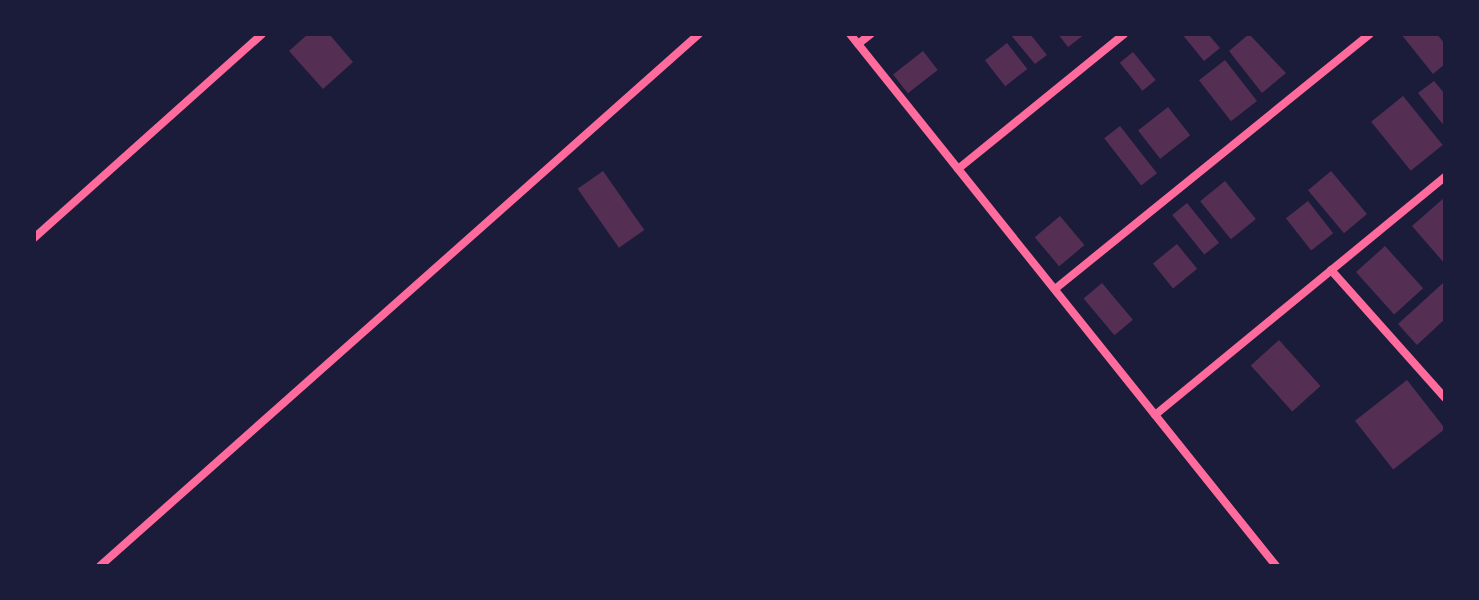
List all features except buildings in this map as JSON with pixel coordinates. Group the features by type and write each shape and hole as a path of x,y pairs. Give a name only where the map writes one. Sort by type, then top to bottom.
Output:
{"street":[{"path":"34,238 262,34"},
{"path":"100,566 699,34"},
{"path":"850,34 1276,566"},
{"path":"858,44 871,34"},
{"path":"958,169 1124,34"},
{"path":"1055,289 1370,34"},
{"path":"1155,415 1445,177"},
{"path":"1331,270 1445,398"}]}
